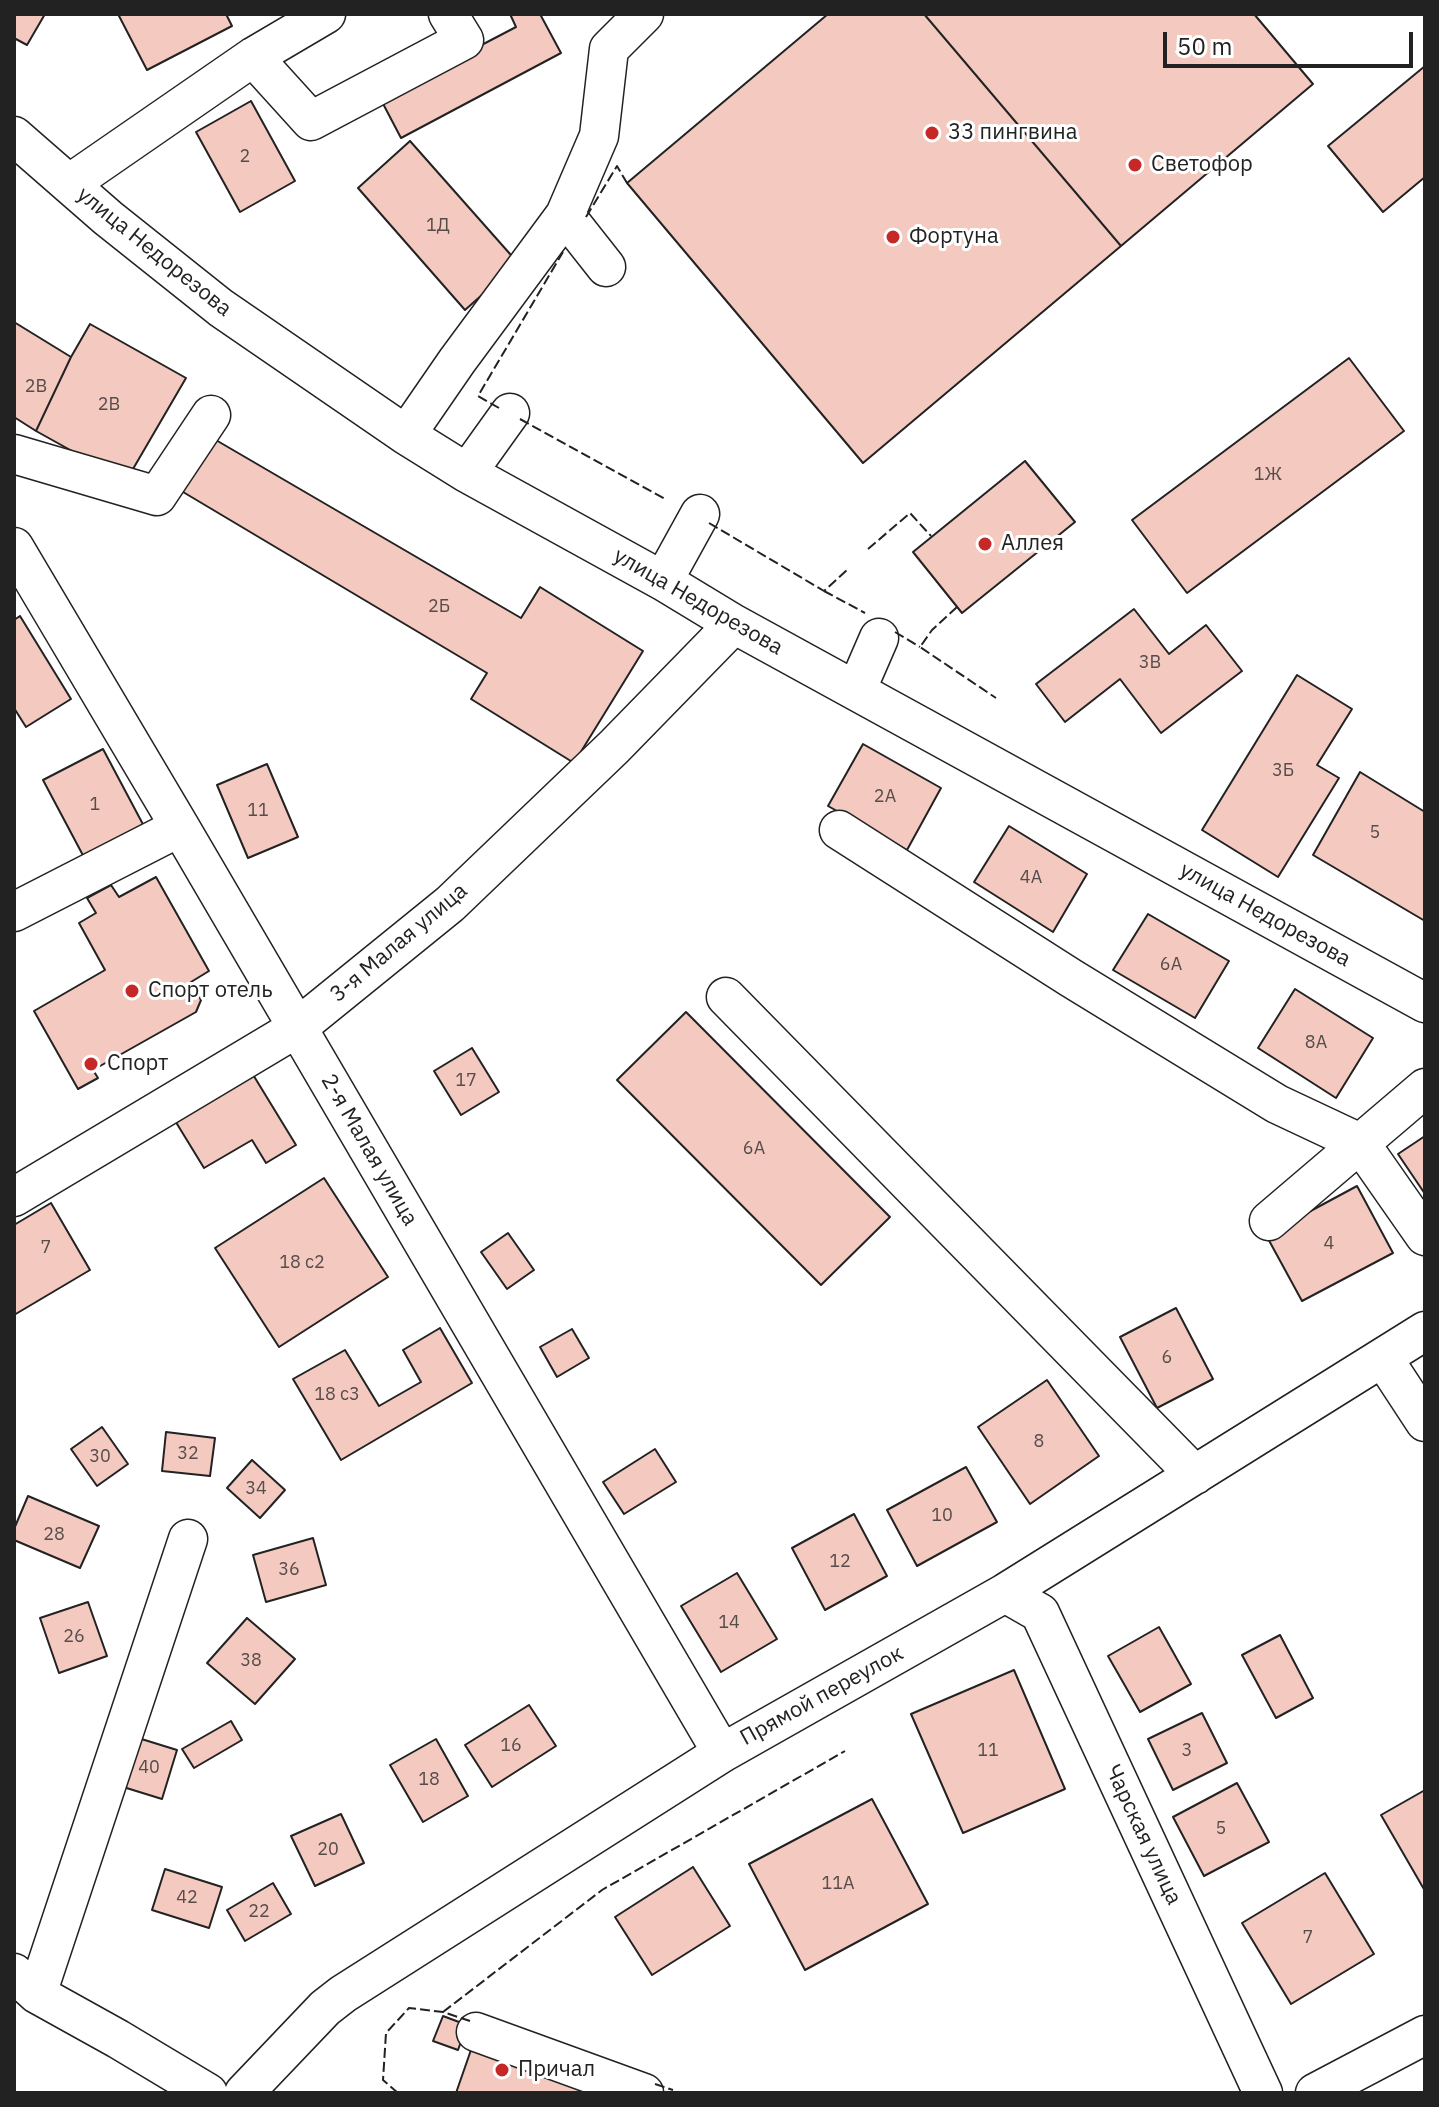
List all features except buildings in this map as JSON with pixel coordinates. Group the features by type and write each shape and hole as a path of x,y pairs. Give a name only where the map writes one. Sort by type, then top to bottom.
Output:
{"street":[{"path":"69,184 253,57 326,14"},
{"path":"253,57 311,121 464,40 448,14"},
{"path":"406,435 565,215 599,136 609,49 644,14"},
{"name":"улица Недорезова","path":"14,136 108,218 221,308 406,435 467,473 663,581 734,624 1425,1003"},
{"path":"565,215 606,267"},
{"path":"467,473 510,413"},
{"path":"14,454 157,496 211,415"},
{"path":"663,581 700,514"},
{"name":"2-я Малая улица","path":"20,570 180,827 722,1753"},
{"name":"3-я Малая улица","path":"14,1197 297,1028 450,904 614,747 734,624"},
{"path":"856,691 879,638"},
{"path":"14,912 180,827"},
{"path":"839,830 1071,978 1277,1104 1360,1143 1425,1236"},
{"path":"726,997 1195,1475"},
{"path":"1269,1221 1425,1088"},
{"name":"Прямой переулок","path":"244,2093 325,2008 343,1994 722,1753 1005,1593 1425,1331"},
{"path":"1383,1358 1425,1422"},
{"path":"188,1539 26,1983 208,2093"},
{"name":"Чарская улица","path":"1005,1593 1040,1613 1263,2093"},
{"path":"476,2032 644,2093"},
{"path":"1315,2093 1425,2035"}],"fence":[{"path":"586,217 617,166 627,183"},
{"path":"499,408 478,396 563,252"},
{"path":"520,419 667,500"},
{"path":"868,549 910,513 931,536"},
{"path":"709,523 824,591 847,570"},
{"path":"824,591 865,613"},
{"path":"957,607 932,630 920,647 996,698"},
{"path":"895,632 920,647"},
{"path":"443,2012 602,1890 845,1751"},
{"path":"398,2093 383,2080 386,2033 409,2008 443,2012 470,2021"},
{"path":"655,2084 673,2090"}],"place":[{"name":"33 пингвина","path":"932,133"},
{"name":"Светофор","path":"1135,165"},
{"name":"Фортуна","path":"893,237"},
{"name":"Аллея","path":"985,544"},
{"name":"Спорт отель","path":"132,991"},
{"name":"Спорт","path":"91,1064"},
{"name":"Причал","path":"502,2070"}]}
